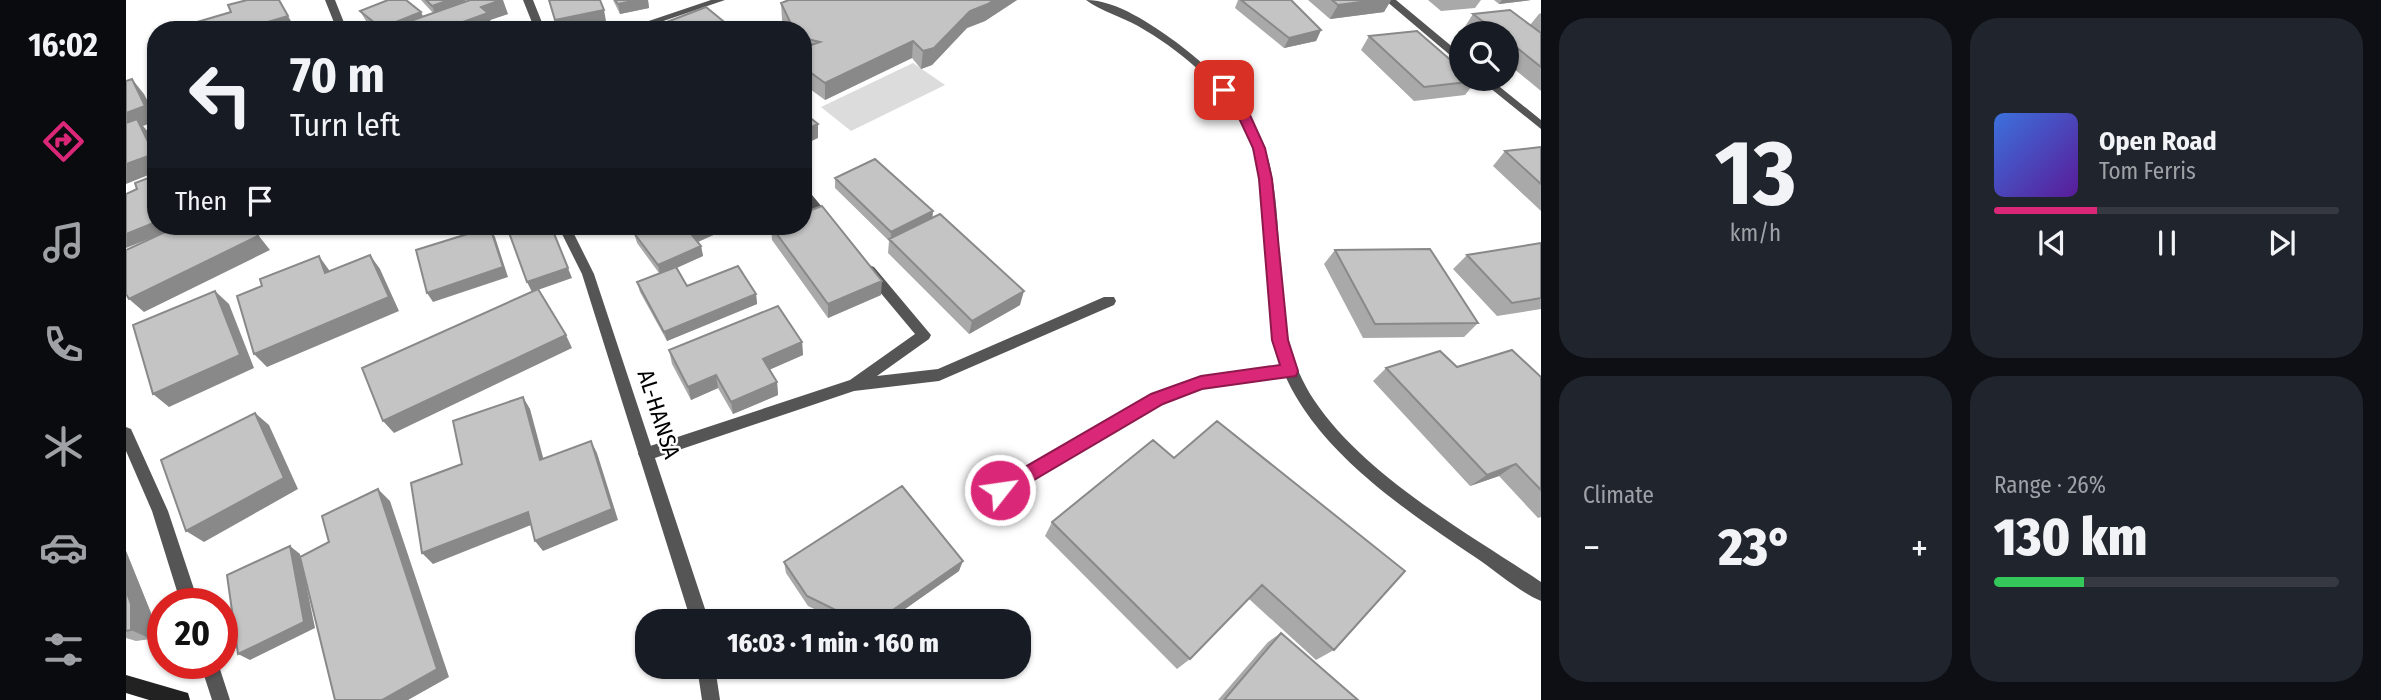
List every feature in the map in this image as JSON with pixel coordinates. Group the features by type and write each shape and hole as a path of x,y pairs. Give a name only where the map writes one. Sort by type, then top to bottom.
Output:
{"street":[{"path":"330,0 338,21"},
{"path":"528,0 536,21"},
{"path":"655,21 720,0"},
{"path":"1091,0 1170,43 1224,90 1244,115 1259,148 1265,179 1280,340 1290,371 1313,409 1343,446 1381,480 1541,592"},
{"path":"1390,0 1449,50"},
{"path":"1499,91 1541,126"},
{"path":"812,203 838,233"},
{"name":"AL-HANSA","path":"568,235 588,274 696,609"},
{"path":"854,385 924,335 863,264"},
{"path":"646,454 854,385 939,375 1109,301"},
{"path":"1000,490 1157,399 1201,382 1290,371"},
{"path":"126,434 160,510 185,588"},
{"path":"214,679 220,700"},
{"path":"708,679 711,700"},
{"path":"126,684 181,700"}],"shaded area":[{"path":"913,63 945,85 851,131 821,107"}],"building":[{"path":"247,0 279,0 288,16 271,21 200,21 231,12 228,5"},
{"path":"388,0 406,0 421,12 398,21 372,21 360,11"},
{"path":"426,0 449,0 432,6"},
{"path":"470,0 501,0 481,7 488,13 466,21 410,21"},
{"path":"549,0 600,0 604,10 555,20"},
{"path":"615,0 637,0 618,4"},
{"path":"789,0 994,0 970,11 934,48 923,51 913,41 825,83 812,74 812,45 820,42 812,40 812,21 790,21 781,3"},
{"path":"1241,0 1291,0 1321,30 1289,38"},
{"path":"1332,0 1375,0 1338,5"},
{"path":"706,7 723,21 669,21"},
{"path":"1510,10 1541,33 1541,67 1519,50 1519,21 1482,21 1473,14"},
{"path":"1417,31 1449,59 1449,84 1424,87 1369,36"},
{"path":"132,79 145,106 126,113 126,81"},
{"path":"137,119 147,140 147,156 126,164 126,123"},
{"path":"1541,147 1541,184 1505,151"},
{"path":"875,159 933,211 891,232 835,178"},
{"path":"147,178 147,226 126,234 126,194 137,189 135,183"},
{"path":"822,206 882,281 828,304 778,235 812,235 812,210"},
{"path":"940,214 1024,291 972,321 889,239"},
{"path":"158,235 258,236 129,299 126,294 126,250"},
{"path":"464,235 493,235 503,267 427,293 416,250"},
{"path":"510,235 555,235 568,268 527,282"},
{"path":"636,235 692,235 701,246 658,265"},
{"path":"1541,243 1541,298 1512,303 1467,255"},
{"path":"1430,249 1478,323 1375,324 1335,250"},
{"path":"370,255 389,297 254,354 237,296 262,286 260,279 319,256 325,273"},
{"path":"738,266 756,294 664,332 637,282 676,267 687,286"},
{"path":"538,289 566,335 383,421 362,368"},
{"path":"215,291 240,355 153,394 133,325"},
{"path":"778,306 802,342 763,359 777,382 731,402 716,375 688,387 669,350"},
{"path":"1512,350 1541,377 1541,490 1516,464 1487,475 1386,368 1440,351 1457,367"},
{"path":"523,397 540,460 591,441 612,509 535,541 528,512 422,553 411,483 462,464 453,421"},
{"path":"255,413 284,478 186,531 161,460"},
{"path":"1217,421 1405,571 1334,650 1262,585 1190,659 1052,522 1153,440 1174,458"},
{"path":"902,486 963,561 894,609 834,609 807,596 784,562"},
{"path":"378,489 437,669 382,700 335,700 300,557 329,542 322,516"},
{"path":"290,546 304,622 238,654 238,588 229,588 227,575"},
{"path":"126,590 131,604 131,630 126,631"},
{"path":"1281,633 1358,700 1224,700"}],"route":[{"path":"1000,490 1157,399 1201,382 1290,371 1280,340 1265,179 1259,148 1244,115 1224,90"}]}
